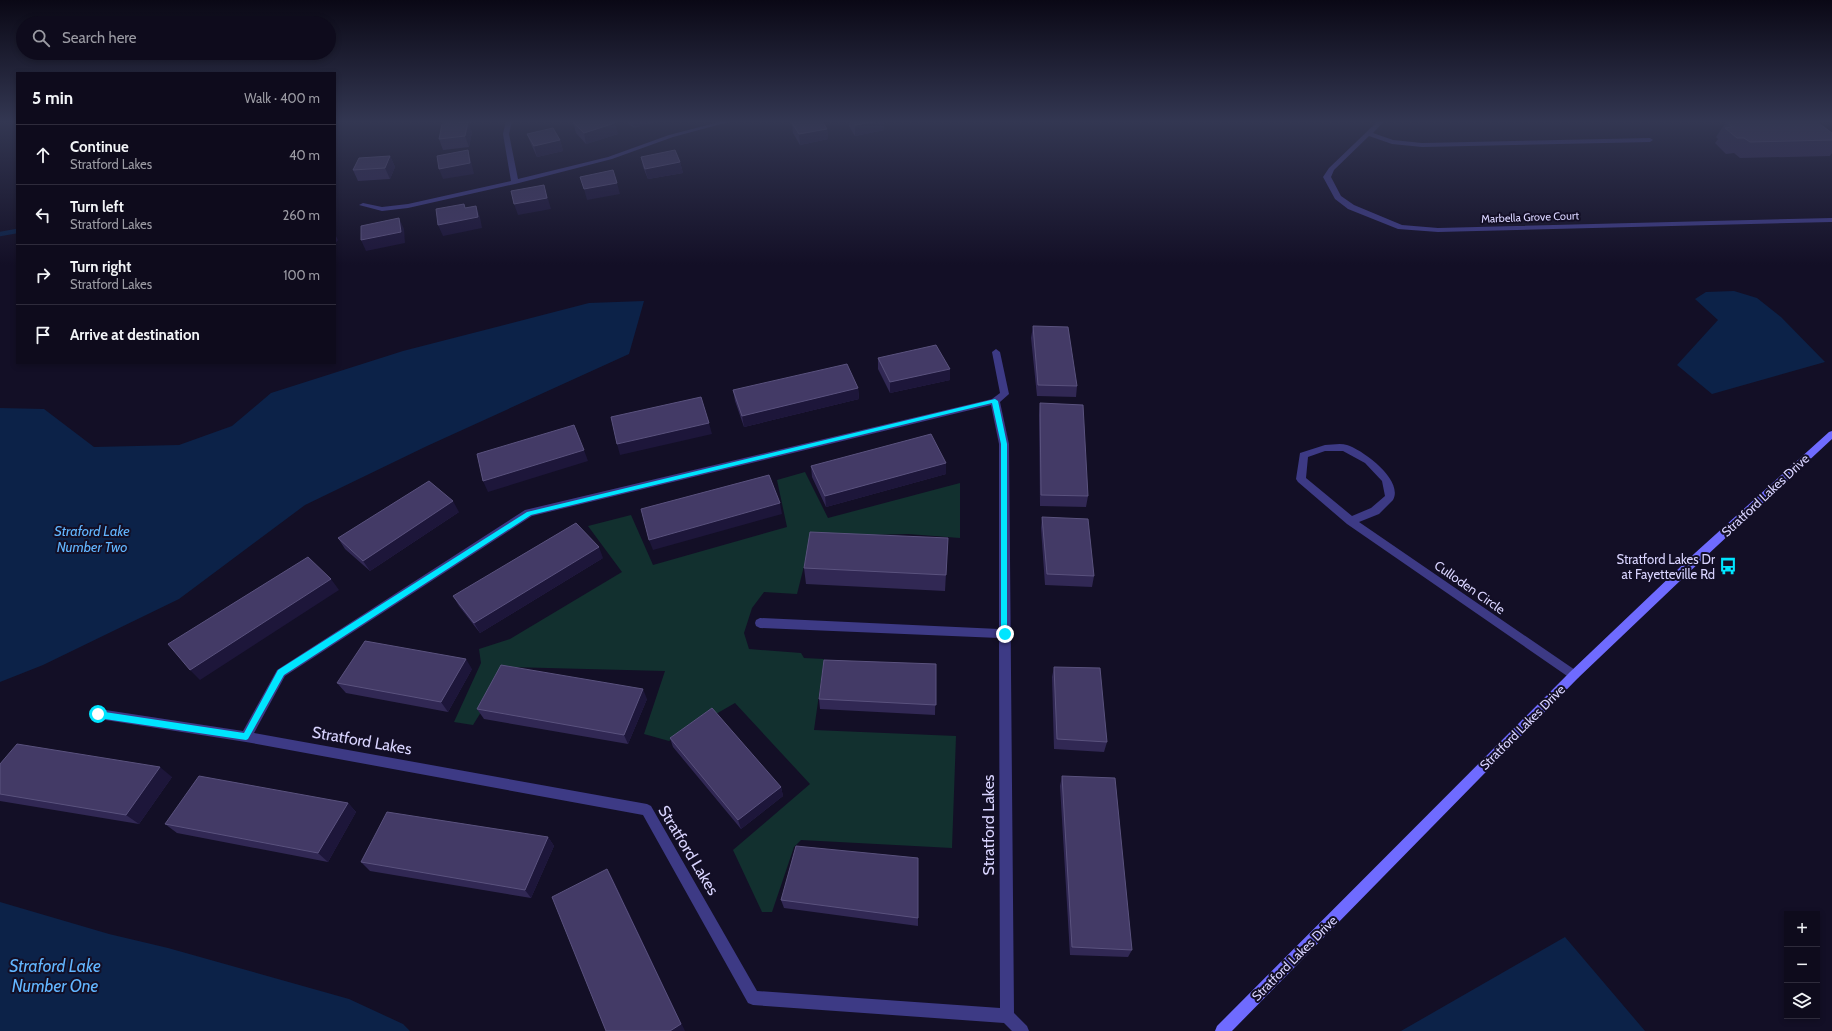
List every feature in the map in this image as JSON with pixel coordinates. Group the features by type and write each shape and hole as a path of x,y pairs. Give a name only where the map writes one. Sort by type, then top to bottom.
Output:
{"street":[{"path":"513,169 515,182"},
{"path":"363,205 382,209 408,206 566,169"},
{"name":"Marbella Grove Court","path":"1331,169 1327,177 1338,197 1351,207 1401,227 1438,230 1832,220"},
{"path":"246,736 281,673 529,514 995,401 1005,394 996,352"},
{"name":"Stratford Lakes","path":"98,714 246,736 647,810 753,998 1007,1016 1004,444 995,401"},
{"name":"Stratford Lakes Drive","path":"1222,1031 1574,676 1699,556 1832,434"},
{"name":"Culloden Circle","path":"1351,521 1375,511 1390,497 1387,480 1368,460 1345,448 1326,448 1303,455 1300,479 1351,521 1574,676"},
{"path":"760,623 1005,634"},
{"path":"1007,1016 1022,1031"}],"green space":[{"path":"805,472 828,518 960,483 960,538 908,534 865,535 808,550 797,594 764,592 752,608 744,633 749,649 801,653 804,658 824,659 814,730 956,736 952,848 801,840 794,847 772,912 762,912 733,850 810,784 735,703 669,741 644,734 665,671 509,667 473,725 454,722 481,663 479,649 510,639 622,572 588,526 631,515 653,565 787,527 777,480"}],"water":[{"path":"1734,291 1757,298 1781,317 1825,362 1712,394 1677,365 1718,320 1695,299 1706,292"},
{"name":"Straford Lake Number Two","path":"644,301 629,354 427,446 305,505 179,599 43,665 0,682 0,408 44,409 94,447 179,445 232,426 271,393 403,351 589,303"},
{"name":"Straford Lake Number One","path":"0,902 109,934 168,948 349,999 403,1024 410,1031 0,1031"},
{"path":"1565,937 1645,1031 1401,1031"}],"building":[{"path":"613,170 617,183 584,189 580,177"},
{"path":"544,185 547,198 514,204 511,191"},
{"path":"464,204 465,208 476,206 478,217 438,225 436,209"},
{"path":"399,218 401,232 361,240 361,226"},
{"path":"1033,326 1068,327 1077,386 1038,385"},
{"path":"936,345 950,369 890,382 878,358"},
{"path":"847,364 858,388 742,416 733,390"},
{"path":"701,397 709,423 617,444 611,417"},
{"path":"1040,403 1083,405 1088,496 1041,495"},
{"path":"574,425 584,450 483,481 477,454"},
{"path":"931,434 946,463 825,496 811,466"},
{"path":"769,475 780,503 649,540 641,509"},
{"path":"429,481 453,501 363,561 338,538"},
{"path":"1042,517 1088,519 1094,576 1047,574"},
{"path":"576,523 599,547 474,623 453,596"},
{"path":"810,532 948,538 946,575 804,568"},
{"path":"308,557 331,579 190,670 168,644"},
{"path":"365,641 466,659 441,702 337,683"},
{"path":"824,660 936,664 936,705 819,699"},
{"path":"501,665 643,689 624,735 477,709"},
{"path":"1054,667 1100,668 1107,742 1057,739"},
{"path":"712,708 781,787 738,820 670,738"},
{"path":"17,744 160,767 126,815 0,794 0,764"},
{"path":"199,776 348,803 318,853 165,824"},
{"path":"1062,776 1115,778 1132,950 1072,947"},
{"path":"387,812 548,837 525,890 361,862"},
{"path":"796,846 918,858 918,918 781,900"},
{"path":"607,869 681,1024 670,1031 606,1031 552,897"}],"waterway":[{"path":"0,234 16,231"}],"place":[{"name":"Stratford Lakes Dr at Fayetteville Rd","path":"1728,566"}],"route":[{"path":"98,714 246,736 281,673 529,514 583,499 995,401 1004,444 1005,634"}]}
